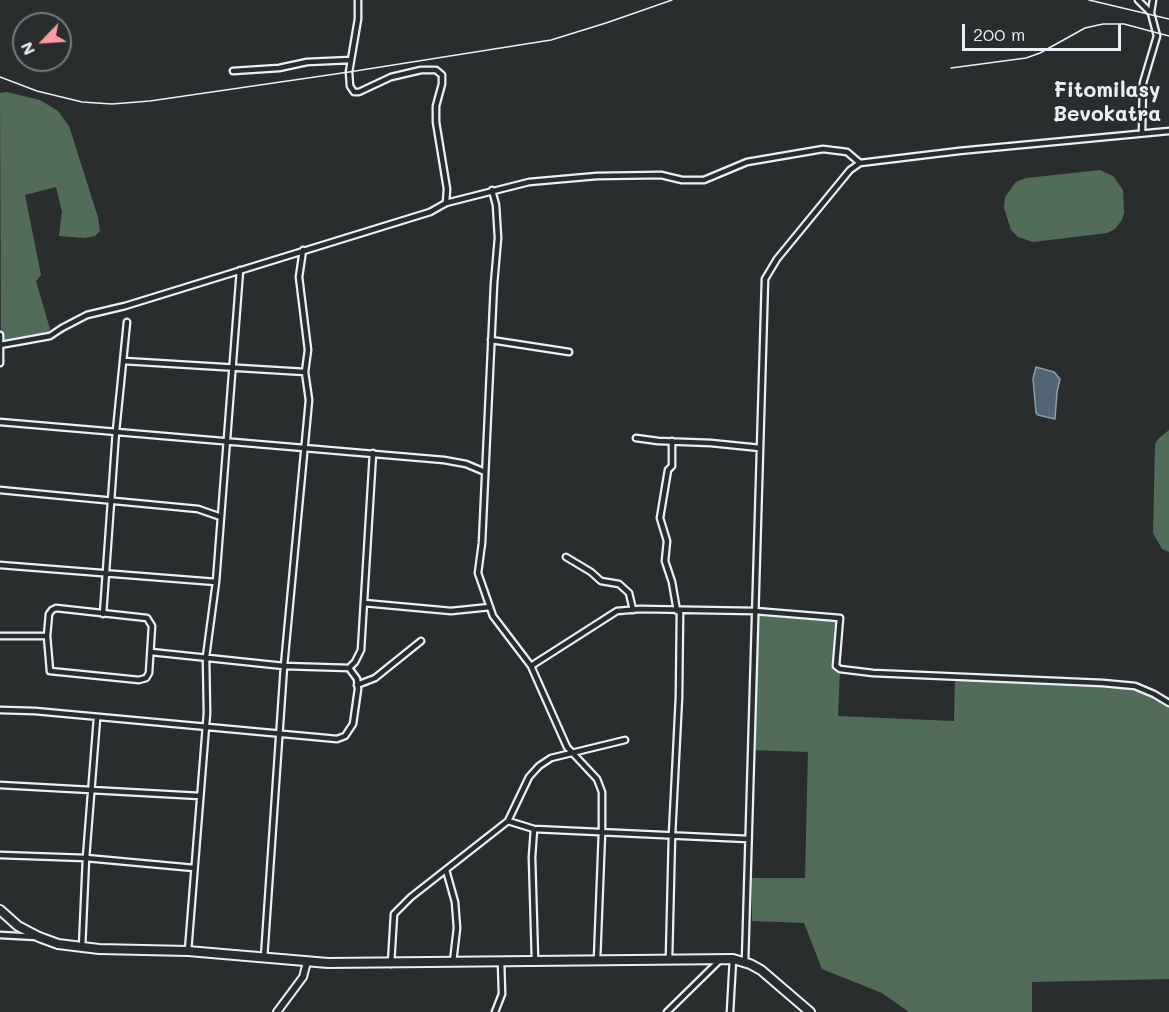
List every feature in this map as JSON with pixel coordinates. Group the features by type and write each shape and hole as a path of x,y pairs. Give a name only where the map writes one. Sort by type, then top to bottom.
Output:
{"main road":[{"path":"0,910 18,926 39,937 58,944 82,948 188,951 308,962 391,964 669,958 733,959 745,962 766,974 810,1012"}],"street":[{"path":"358,0 350,79 350,86 354,92 359,92 392,77 421,70 436,70 442,75 436,106 436,122 447,189 446,203"},
{"path":"1138,0 1151,13"},
{"path":"1142,133 1143,83 1157,36 1151,13 1153,0"},
{"path":"233,71 279,68 307,62 351,60"},
{"path":"745,962 765,279 777,259 850,170 860,164 959,151 1169,131"},
{"path":"1,345 50,336 87,315 125,306 430,212 446,203 492,190 540,180 597,176 661,175 682,180 704,180 747,162 822,149 846,152 860,164"},
{"path":"492,190 496,205 498,238 482,543 478,573 493,616 531,666 567,747 597,779 602,792 597,960"},
{"path":"264,958 284,666 309,400 305,372 308,350 299,277 303,250"},
{"path":"188,951 207,713 207,657 216,582 240,270"},
{"path":"103,614 110,502 127,322"},
{"path":"0,335 0,363"},
{"path":"491,340 568,352"},
{"path":"124,361 305,372"},
{"path":"0,422 444,460 466,464 485,472"},
{"path":"636,438 760,448"},
{"path":"669,958 679,697 679,611 664,561 667,541 660,518 668,470 672,466 672,441"},
{"path":"151,652 284,666 349,668 361,650 373,453"},
{"path":"0,490 198,509 221,517"},
{"path":"566,557 601,581 619,584 629,593 633,610"},
{"path":"0,564 216,582"},
{"path":"364,603 451,611 490,607"},
{"path":"56,609 147,618 152,626 149,673 146,678 142,679 50,671 47,636 49,614 56,609"},
{"path":"531,666 617,611 755,611 840,618 836,666 840,669 873,673 1135,686 1169,703"},
{"path":"0,636 47,636"},
{"path":"357,685 375,678 421,641"},
{"path":"0,710 337,739 345,736 353,724 357,679 349,668"},
{"path":"82,948 86,858 97,718"},
{"path":"391,964 394,914 411,897 508,821 529,777 539,766 551,758 625,740"},
{"path":"0,785 200,796"},
{"path":"508,821 534,829 748,838"},
{"path":"534,829 532,857 535,960"},
{"path":"0,855 86,858 194,868"},
{"path":"446,870 457,928 453,962"},
{"path":"0,935 39,937"},
{"path":"667,1012 722,958"},
{"path":"730,1012 733,959"},
{"path":"279,1011 303,977 308,962"},
{"path":"495,1012 502,994 501,962"}],"green space":[{"path":"7,92 40,100 58,111 69,126 98,217 100,231 95,236 85,238 59,236 62,212 56,187 25,195 41,275 36,281 50,329 44,338 1,344 0,93"},
{"path":"1100,170 1113,176 1123,190 1124,213 1115,229 1107,233 1033,242 1018,237 1011,230 1004,208 1005,197 1016,182 1026,178"},
{"path":"1169,430 1169,552 1162,549 1153,533 1155,445 1157,440"},
{"path":"755,611 840,618 836,666 840,669 838,716 954,721 955,676 1135,686 1169,703 1169,979 1032,982 1032,1012 909,1012 882,993 822,969 804,923 752,921 752,878 805,878 808,752 751,750"}],"water":[{"path":"1036,367 1054,372 1060,379 1055,419 1036,413 1033,379"}],"railway":[{"path":"0,77 37,91 82,102 112,104 150,101 551,40 672,0"},
{"path":"1089,0 1169,19"},
{"path":"951,68 1026,58 1040,53 1085,28 1103,24 1124,24 1169,36"}],"district":[{"name":"Fitomilasy Bevokatra","path":"1107,103"}]}
